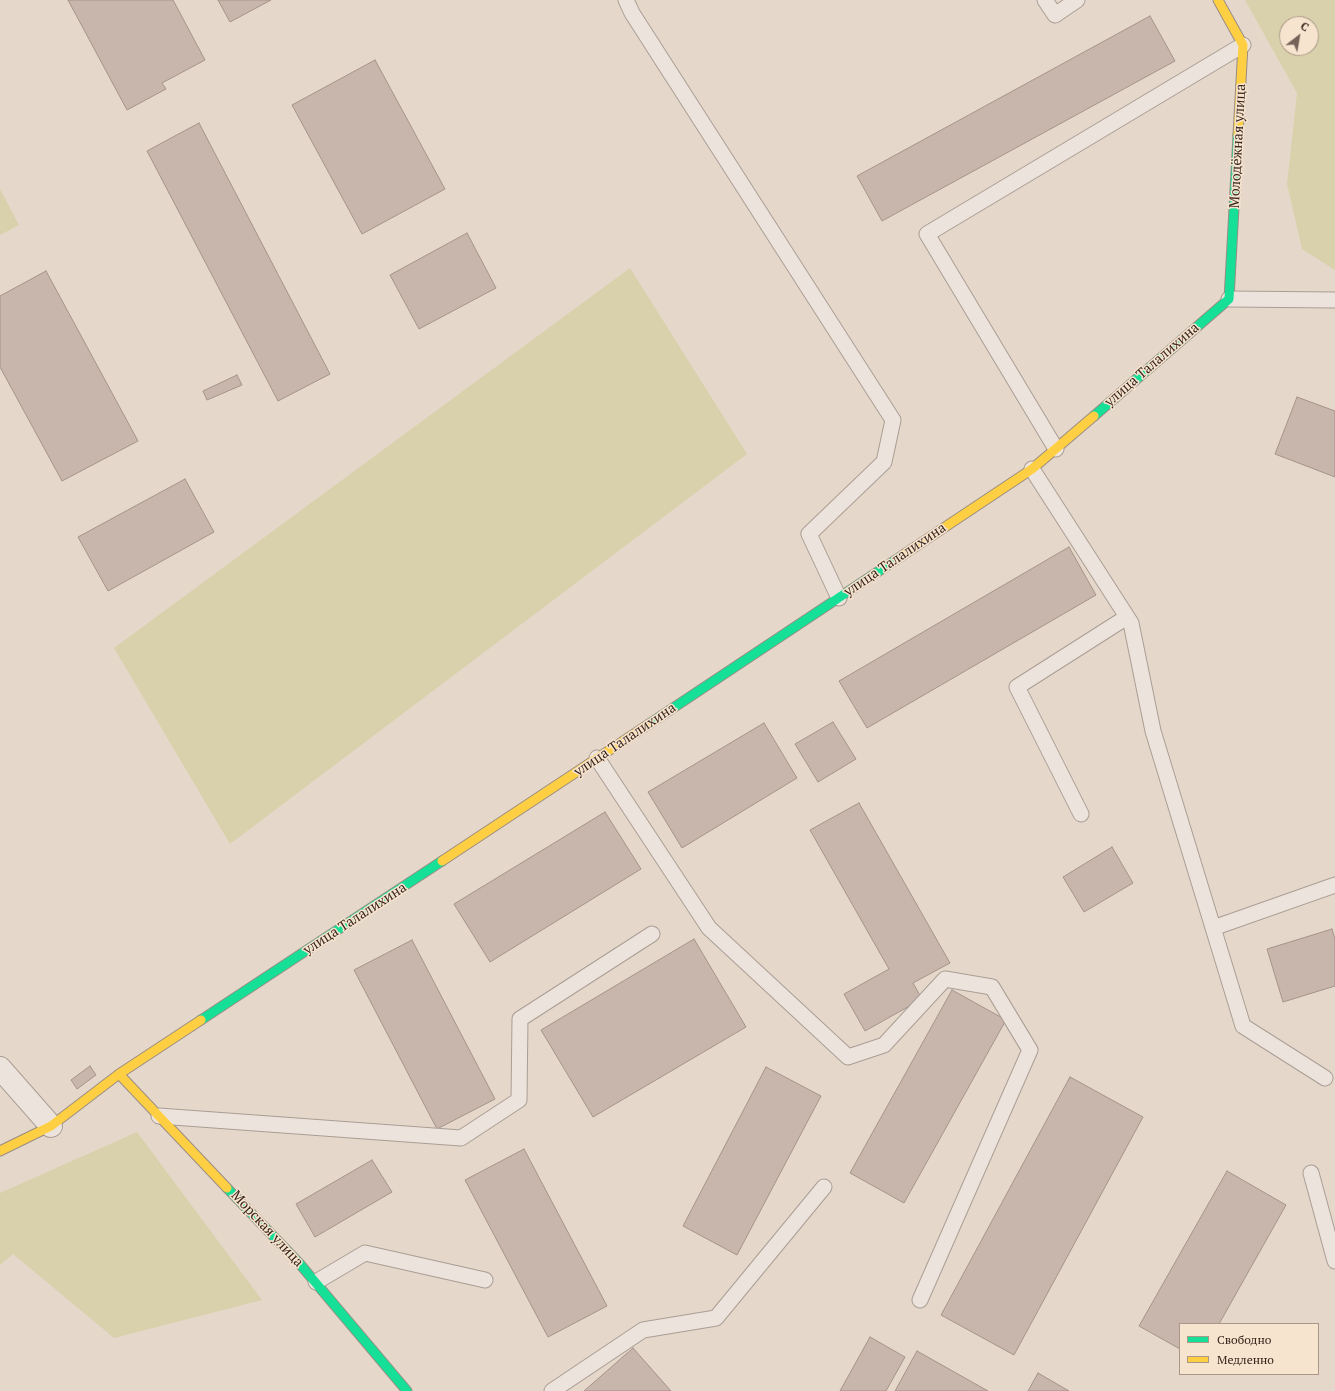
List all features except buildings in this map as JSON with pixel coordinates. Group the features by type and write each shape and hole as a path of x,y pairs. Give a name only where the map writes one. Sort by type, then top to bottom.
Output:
{"street":[{"path":"1218,0 1243,45"},
{"name":"Молодёжная улица","path":"1229,299 1243,45"},
{"name":"улица Талалихина","path":"0,1151 51,1126 119,1074 1032,469 1229,299"},
{"path":"0,1068 51,1126"},
{"name":"Морская улица","path":"119,1074 299,1263 407,1391"}],"lane":[{"path":"626,0 641,26 892,420 884,462 810,534 839,598"},
{"path":"1044,0 1055,15 1077,0"},
{"path":"1056,449 927,234 1243,45"},
{"path":"1229,299 1335,300"},
{"path":"1032,469 1131,623 1153,731 1243,1026 1325,1078"},
{"path":"1081,814 1017,687 1127,617"},
{"path":"597,758 709,928 848,1058 884,1045 946,979 992,987 1030,1050 920,1300"},
{"path":"1213,928 1335,885"},
{"path":"159,1116 461,1138 519,1100 520,1019 652,934"},
{"path":"1310,1172 1335,1261"},
{"path":"552,1391 643,1330 716,1318 824,1187"},
{"path":"316,1282 365,1253 485,1280"}],"shaded area":[{"path":"1245,0 1335,0 1335,270 1302,249 1287,184 1297,93"},
{"path":"0,189 19,225 0,235"},
{"path":"630,268 747,454 230,844 114,648"},
{"path":"137,1132 262,1300 114,1338 13,1254 0,1265 0,1193"}],"traffic: fast":[{"path":"1094,416 1229,299 1238,135"},
{"path":"649,724 903,555"},
{"path":"201,1020 442,861"},
{"path":"227,1188 299,1263 407,1391"}],"traffic: slow":[{"path":"1218,0 1243,45 1238,135"},
{"path":"903,555 1032,469 1094,416"},
{"path":"442,861 649,724"},
{"path":"0,1151 51,1126 119,1074 201,1020"},
{"path":"119,1074 227,1188"}]}
